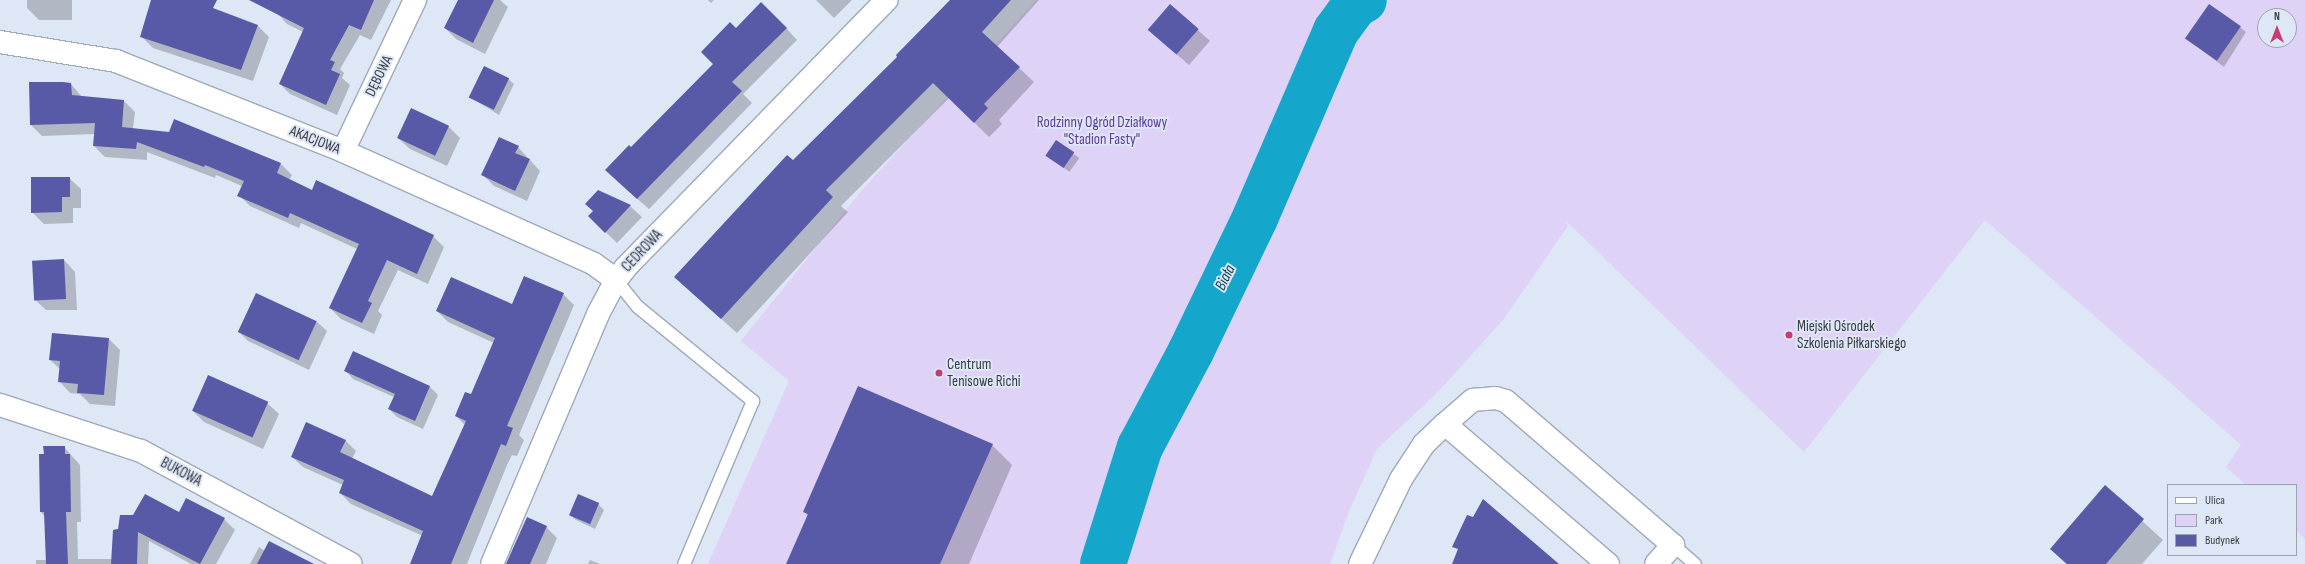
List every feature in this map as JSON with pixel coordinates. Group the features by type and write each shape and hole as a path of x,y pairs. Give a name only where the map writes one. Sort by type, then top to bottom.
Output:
{"street":[{"name":"DĘBOWA","path":"343,151 415,0"},
{"name":"CEDROWA","path":"492,564 595,321 616,280 887,0"},
{"name":"AKACJOWA","path":"0,42 116,62 343,151 594,264 616,280"},
{"path":"1360,564 1401,479 1424,444 1473,400 1496,398 1506,401 1673,545 1656,564"},
{"name":"BUKOWA","path":"0,405 141,451 351,564"},
{"path":"1445,424 1608,564"}],"lane":[{"path":"616,280 638,307 753,401 684,564"},
{"path":"1673,545 1695,564"}],"green space":[{"name":"Rodzinny Ogród Działkowy \"Stadion Fasty\"","path":"1036,0 2305,0 2305,539 2297,531 2297,484 2245,484 2226,467 2241,445 1985,220 1804,452 1565,220 1568,226 1503,320 1436,394 1377,449 1349,511 1330,564 708,564 789,381 741,341 862,190"}],"building":[{"path":"151,0 217,0 213,8 258,25 241,70 140,37"},
{"path":"249,0 374,0 361,30 349,25 330,60 335,62 331,70 340,74 326,105 279,84 304,28"},
{"path":"458,0 494,0 473,43 444,28"},
{"path":"950,0 1011,0 982,32 1020,67 984,104 988,108 974,123 933,83 826,190 833,197 721,319 674,277 787,155 793,160 897,57 896,55"},
{"path":"761,2 787,28 732,82 742,91 637,199 605,170 629,145 631,147 713,64 701,52 730,22 736,28"},
{"path":"1170,4 1199,29 1176,55 1148,30"},
{"path":"2209,4 2241,26 2217,61 2185,38"},
{"path":"484,66 509,78 494,110 469,97"},
{"path":"29,82 71,83 72,95 124,100 122,127 169,132 174,119 281,163 277,173 312,190 316,180 434,235 417,274 387,260 368,301 372,303 362,323 329,308 359,244 290,213 288,218 237,196 244,181 205,165 204,167 137,142 136,149 93,146 95,123 30,125"},
{"path":"411,108 449,126 435,156 397,138"},
{"path":"499,137 519,146 515,153 530,159 515,191 481,175"},
{"path":"1056,140 1074,152 1064,168 1045,156"},
{"path":"31,177 70,177 70,197 62,197 62,212 31,213"},
{"path":"598,190 631,205 605,233 588,216 593,211 585,204"},
{"path":"64,259 66,299 34,301 32,261"},
{"path":"524,276 564,293 507,426 513,428 506,446 501,444 451,564 410,564 423,531 339,493 344,480 291,457 306,422 346,440 340,452 432,496 466,421 455,416 465,392 471,394 495,338 436,311 451,277 512,304"},
{"path":"256,293 317,321 299,360 238,332"},
{"path":"52,333 109,338 104,395 77,393 78,384 58,382 60,361 49,360"},
{"path":"353,351 430,386 415,421 388,409 395,394 344,371"},
{"path":"208,375 268,402 252,437 192,411"},
{"path":"858,386 993,444 940,564 786,564 808,514 803,512"},
{"path":"43,446 65,446 65,454 70,454 71,512 66,512 68,564 46,564 44,512 40,512 39,454 44,454"},
{"path":"2105,485 2144,519 2106,564 2067,564 2050,549"},
{"path":"145,494 179,512 186,498 225,518 200,564 138,532 137,564 111,564 113,530 118,529 120,515 133,515"},
{"path":"578,494 599,503 590,524 569,515"},
{"path":"1483,499 1559,564 1452,564 1458,549 1452,547 1467,515 1473,517"},
{"path":"527,517 547,526 530,564 506,564"},
{"path":"269,541 314,564 257,564"}],"waterway":[{"name":"Biała","path":"1103,564 1140,447 1191,351 1255,218 1336,31 1355,5 1364,0"}],"place":[{"name":"Miejski Ośrodek Szkolenia Piłkarskiego","path":"1789,335"},
{"name":"Centrum Tenisowe Richi","path":"939,373"}]}
